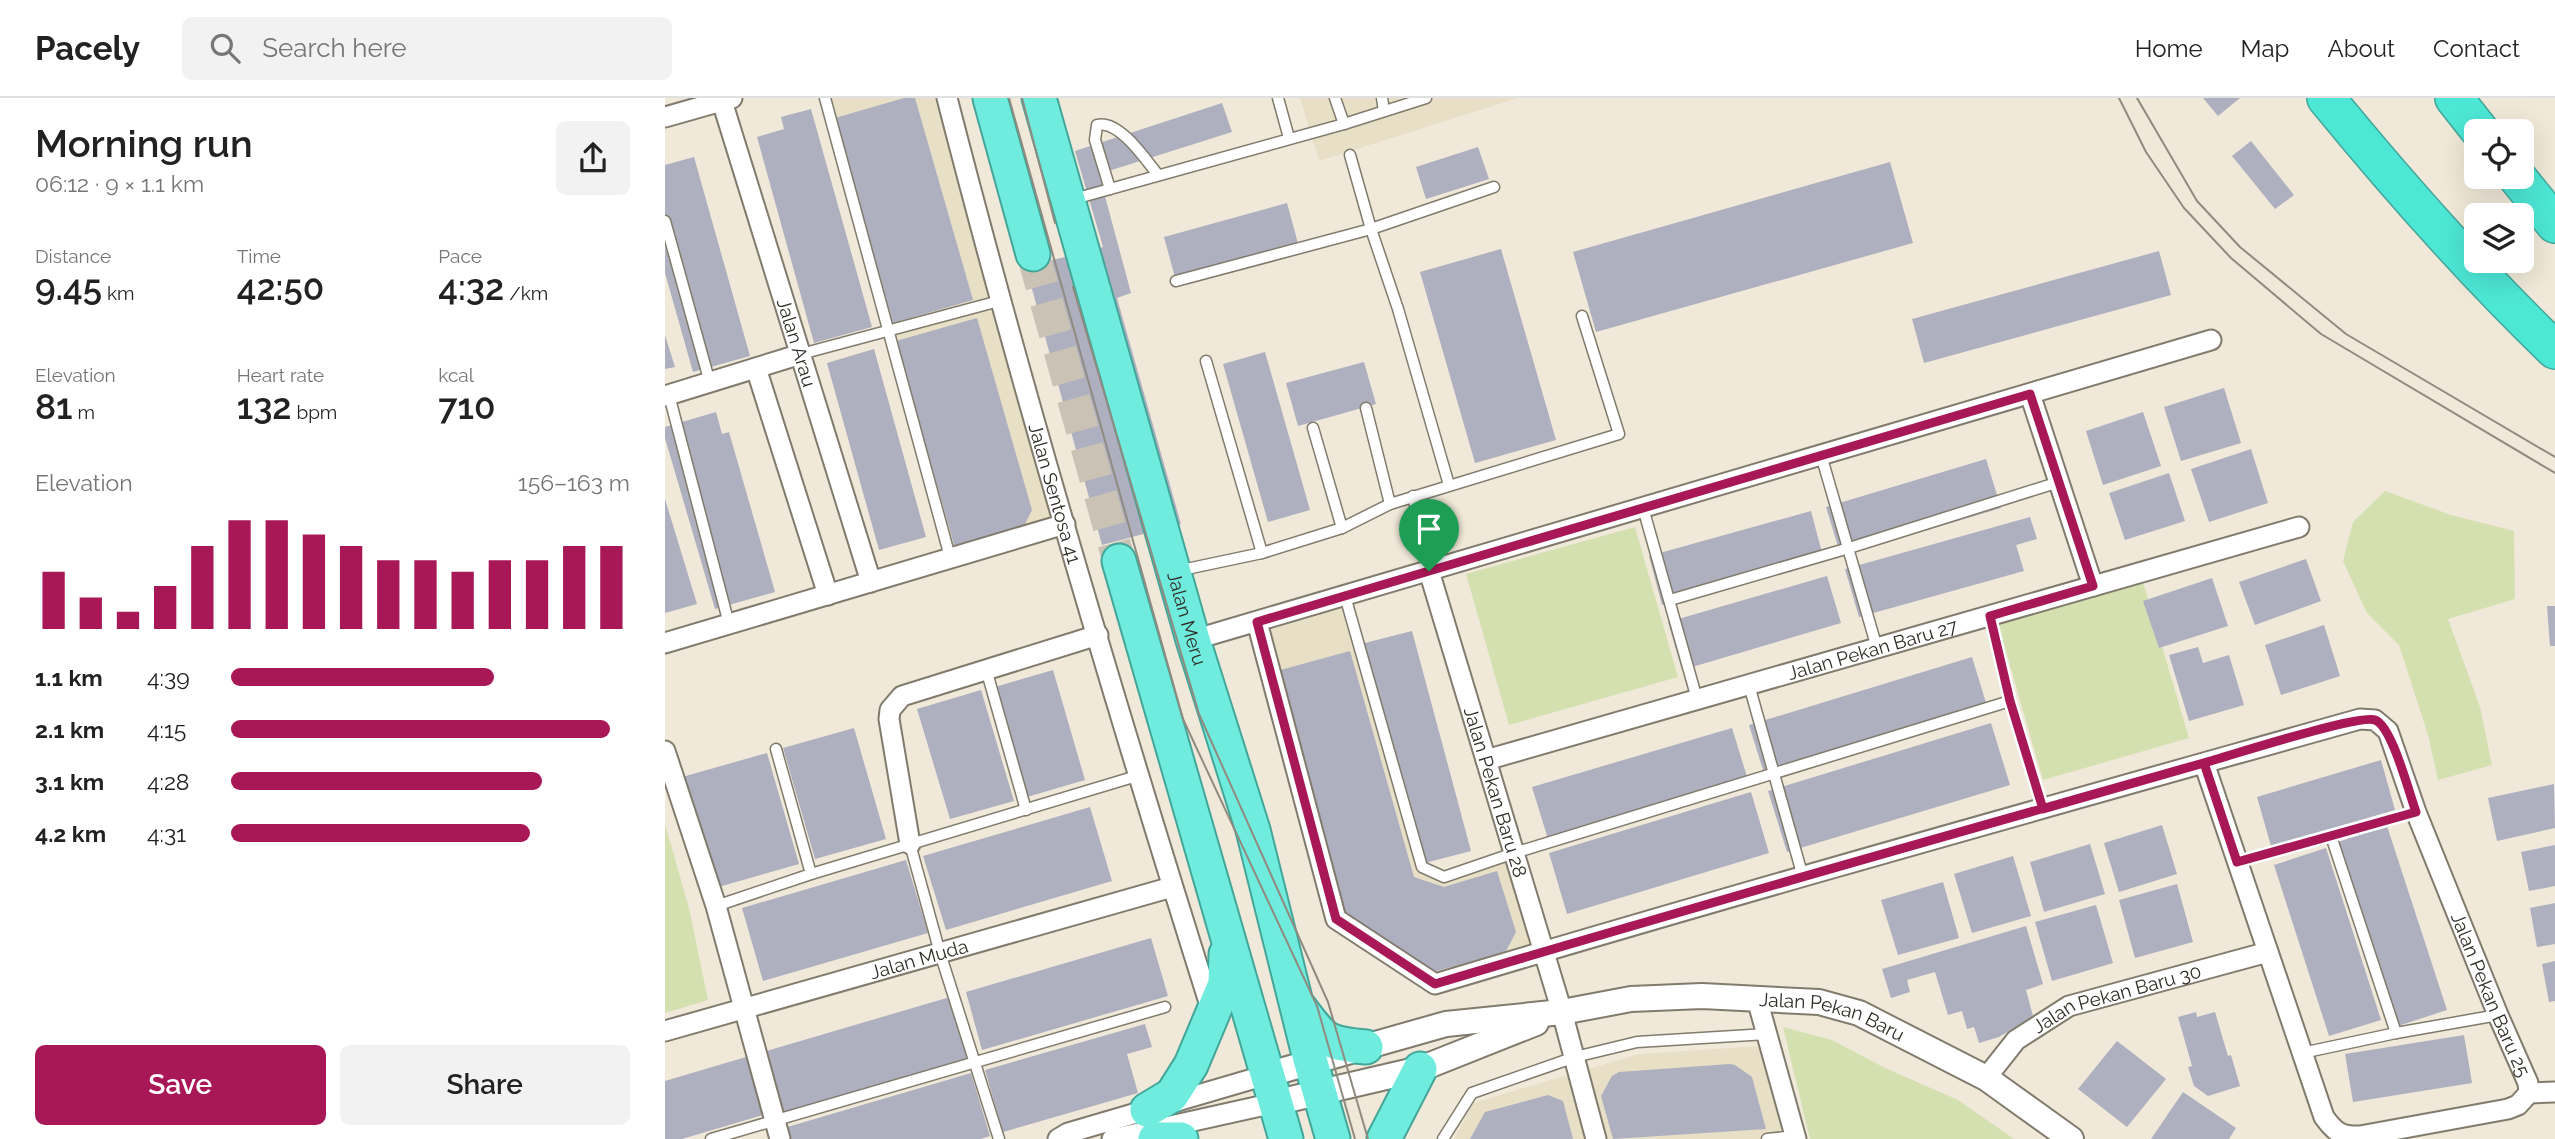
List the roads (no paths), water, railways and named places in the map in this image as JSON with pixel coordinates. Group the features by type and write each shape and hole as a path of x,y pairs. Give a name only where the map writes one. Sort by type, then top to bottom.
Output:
{"highway":[{"path":"990,98 1033,254"},
{"name":"Jalan Meru","path":"1039,98 1173,572 1253,830 1314,1077 1333,1139"},
{"path":"2326,98 2442,233 2555,350"},
{"path":"2453,98 2470,119"},
{"path":"2527,189 2555,224"},
{"path":"1119,561 1286,1139"},
{"path":"1181,1139 1151,1125 1191,1065 1213,1016 1225,984 1226,938"},
{"path":"1297,1003 1321,1036 1330,1042 1366,1047"},
{"path":"1384,1139 1420,1069"}],"street":[{"name":"Jalan Sentosa 41","path":"947,98 999,301 1172,887 1213,1016"},
{"path":"665,117 725,99"},
{"name":"Jalan Arau","path":"725,99 871,582"},
{"path":"1193,640 2211,341"},
{"path":"667,396 801,354"},
{"path":"756,368 828,595"},
{"path":"2030,394 2093,586"},
{"path":"665,643 1065,524"},
{"name":"Jalan Pekan Baru 27","path":"1486,760 2299,527"},
{"name":"Jalan Pekan Baru 28","path":"1429,571 1562,1012 1595,1139"},
{"path":"1257,622 1336,919 1435,984 2204,763"},
{"path":"910,844 889,719 890,710 902,695 1098,635"},
{"name":"Jalan Pekan Baru 25","path":"2360,719 2375,720 2388,731 2416,812 2528,1083 2529,1093 2518,1105 2508,1109 2345,1137 2333,1130 2324,1117 2204,763 2360,719"},
{"path":"665,751 716,906 780,1139"},
{"name":"Jalan Muda","path":"665,1031 1172,887"},
{"name":"Jalan Pekan Baru 30","path":"1986,1078 2016,1040 2069,1006 2268,952"},
{"name":"Jalan Pekan Baru","path":"1314,1077 1366,1047 1446,1024 1562,1012 1631,999 1702,996 1819,1002 1859,1013 1986,1078 2071,1139"},
{"path":"1757,999 1796,1138"},
{"name":"Jalan Pekan Baru","path":"1270,1089 1314,1077 1420,1069 1562,1012"},
{"path":"1058,1139 1068,1133 1151,1125 1270,1089"},
{"path":"1112,1139 1270,1089"},
{"path":"2529,1093 2555,1092"}],"lane":[{"path":"825,98 950,557"},
{"path":"1278,98 1289,138"},
{"path":"1335,98 1344,124"},
{"path":"1382,98 1384,111"},
{"path":"1067,201 1344,124 1426,98"},
{"path":"1110,188 1095,141 1097,125 1109,124 1121,133 1158,175"},
{"path":"1350,155 1449,485"},
{"path":"1176,281 1371,229 1494,187"},
{"path":"665,221 709,383"},
{"path":"801,354 999,301"},
{"path":"1173,572 1203,568 1262,553 1342,528 1390,504 1413,496 1619,433 1582,316"},
{"path":"1206,361 1262,553"},
{"path":"667,396 729,624"},
{"path":"1366,408 1390,504"},
{"path":"1313,428 1342,528"},
{"path":"1821,455 1877,648"},
{"path":"1670,600 1849,548 2059,482"},
{"path":"1413,496 1429,571"},
{"path":"1643,508 1697,699"},
{"path":"1345,596 1422,867 1444,877 1514,853 2010,701"},
{"path":"1990,616 2010,701 2043,809"},
{"path":"986,669 1026,810"},
{"path":"1749,685 1803,877"},
{"path":"776,749 811,874"},
{"path":"716,906 811,874 1139,775"},
{"path":"2237,862 2416,812"},
{"path":"2331,836 2396,1033"},
{"path":"910,844 940,953 999,1139"},
{"path":"711,1139 1165,1007"},
{"path":"2302,1053 2498,1015"},
{"path":"1443,1139 1472,1093 1575,1057 1637,1042 1767,1034"},
{"path":"1767,1139 1796,1138"}],"tunnel":[{"path":"1033,254 1119,561"}],"tram line":[{"path":"1009,98 1183,719 1317,1006 1355,1139"},
{"path":"1022,98 1055,223"},
{"path":"2119,98 2146,152 2184,208 2231,258 2321,334 2555,473"},
{"path":"2137,98 2197,201 2240,247 2346,334 2555,457"},
{"path":"1073,287 1199,714 1328,1002 1368,1139"}]}
